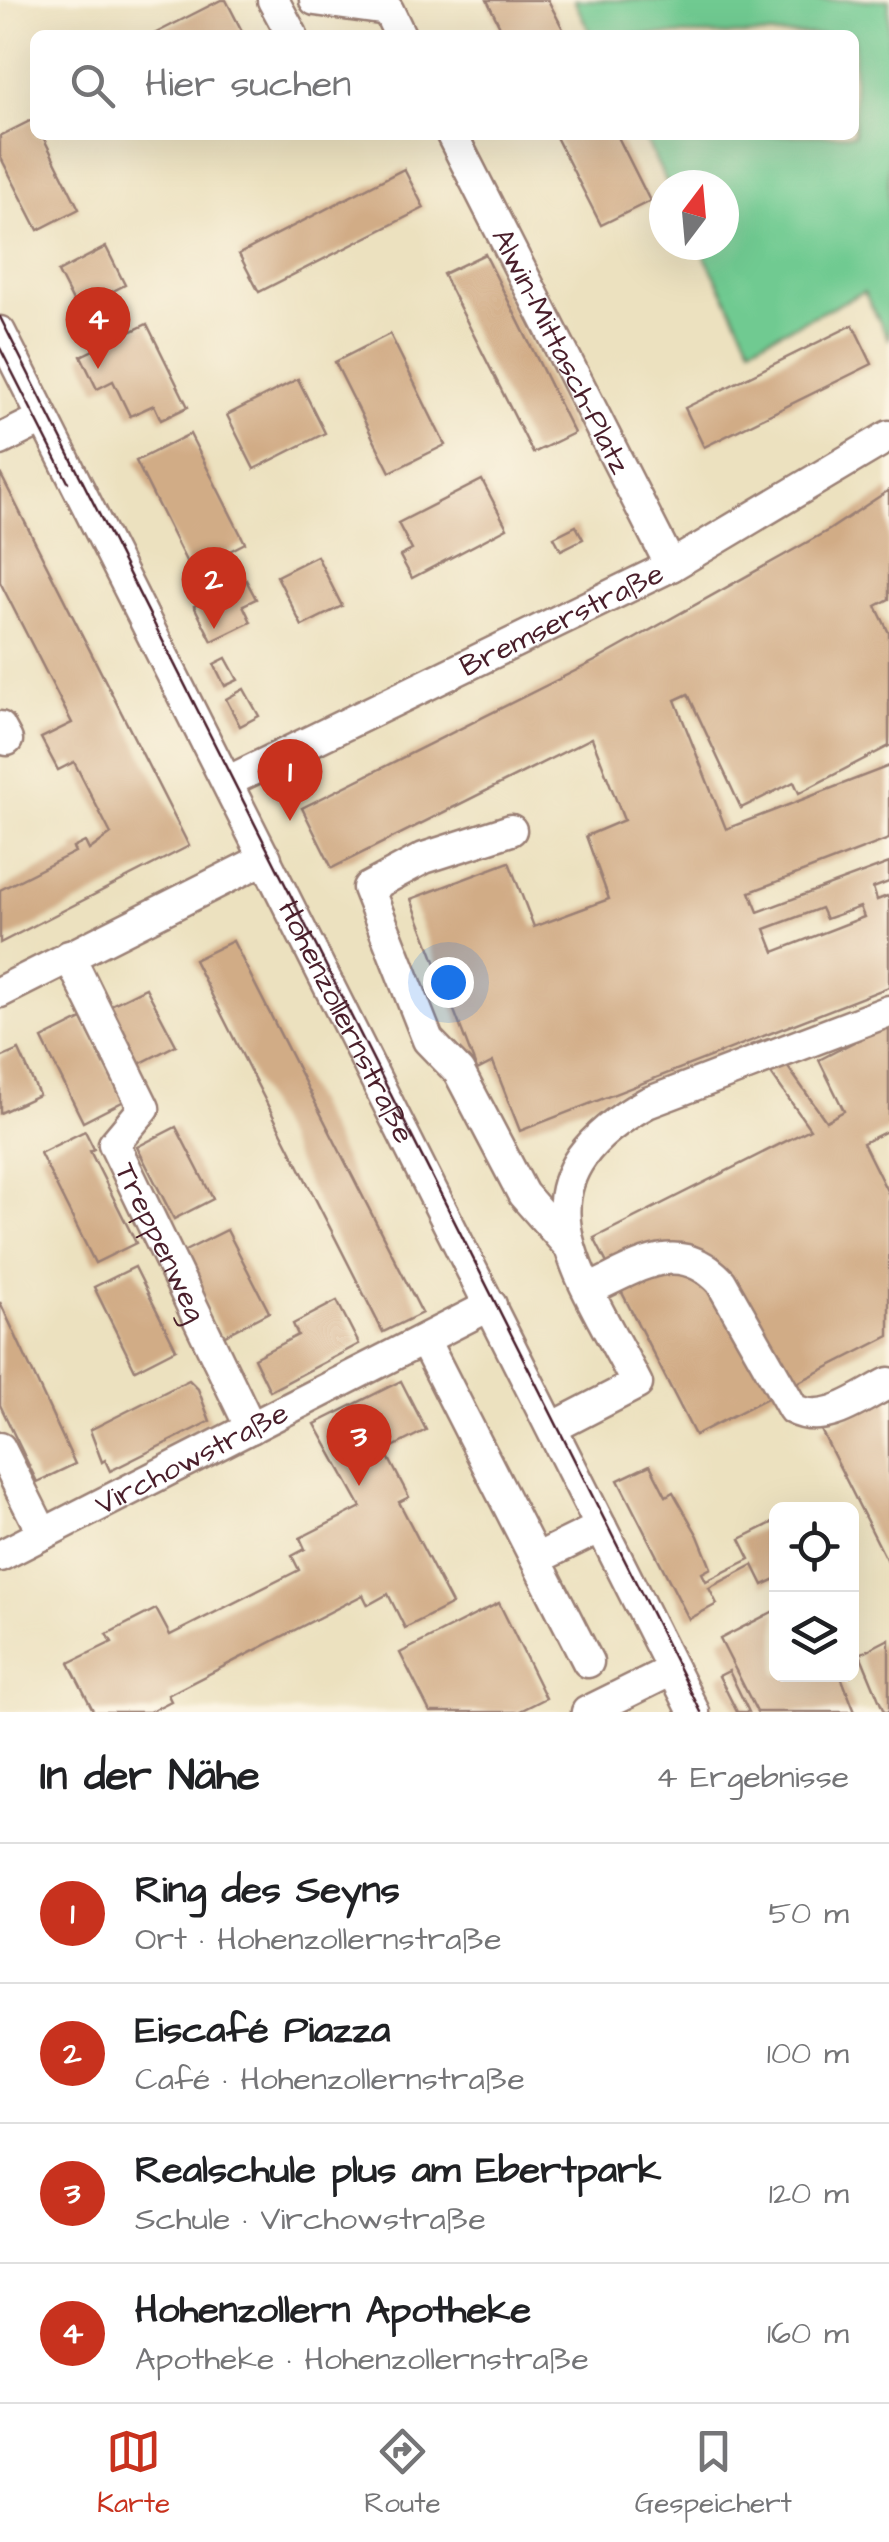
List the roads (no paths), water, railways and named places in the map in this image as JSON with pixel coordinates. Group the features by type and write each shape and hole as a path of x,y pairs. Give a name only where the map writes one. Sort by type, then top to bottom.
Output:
{"street":[{"path":"273,0 289,30"},
{"path":"315,0 388,10 398,30"},
{"name":"Alwin-Mittasch-Platz","path":"455,140 671,566"},
{"name":"Hohenzollernstraße","path":"0,332 694,1712"},
{"path":"0,440 42,419"},
{"name":"Bremserstraße","path":"227,782 671,566 889,436"},
{"path":"511,830 424,858 368,888 428,1040 459,1072 523,1194 568,1245 638,1384 552,1428"},
{"path":"0,992 266,858"},
{"name":"Treppenweg","path":"70,956 144,1108 114,1144 251,1428"},
{"path":"568,1245 562,1210 573,1171 626,1114 889,1011"},
{"path":"590,1290 652,1262 680,1256 704,1264 721,1282 793,1408 808,1417 829,1414 889,1383"},
{"name":"Virchowstraße","path":"0,1556 491,1306"},
{"path":"424,1340 588,1662"},
{"path":"0,1448 43,1534"},
{"path":"536,1560 601,1527"},
{"path":"587,1712 672,1670"}],"tram line":[{"path":"0,317 701,1712"},
{"path":"0,348 68,482"}],"place":[{"name":"Hohenzollern Apotheke","path":"98,369"},
{"name":"Eiscafé Piazza","path":"214,629"},
{"name":"Ring des Seyns","path":"290,821"},
{"name":"Realschule plus am Ebertpark","path":"359,1486"}]}
